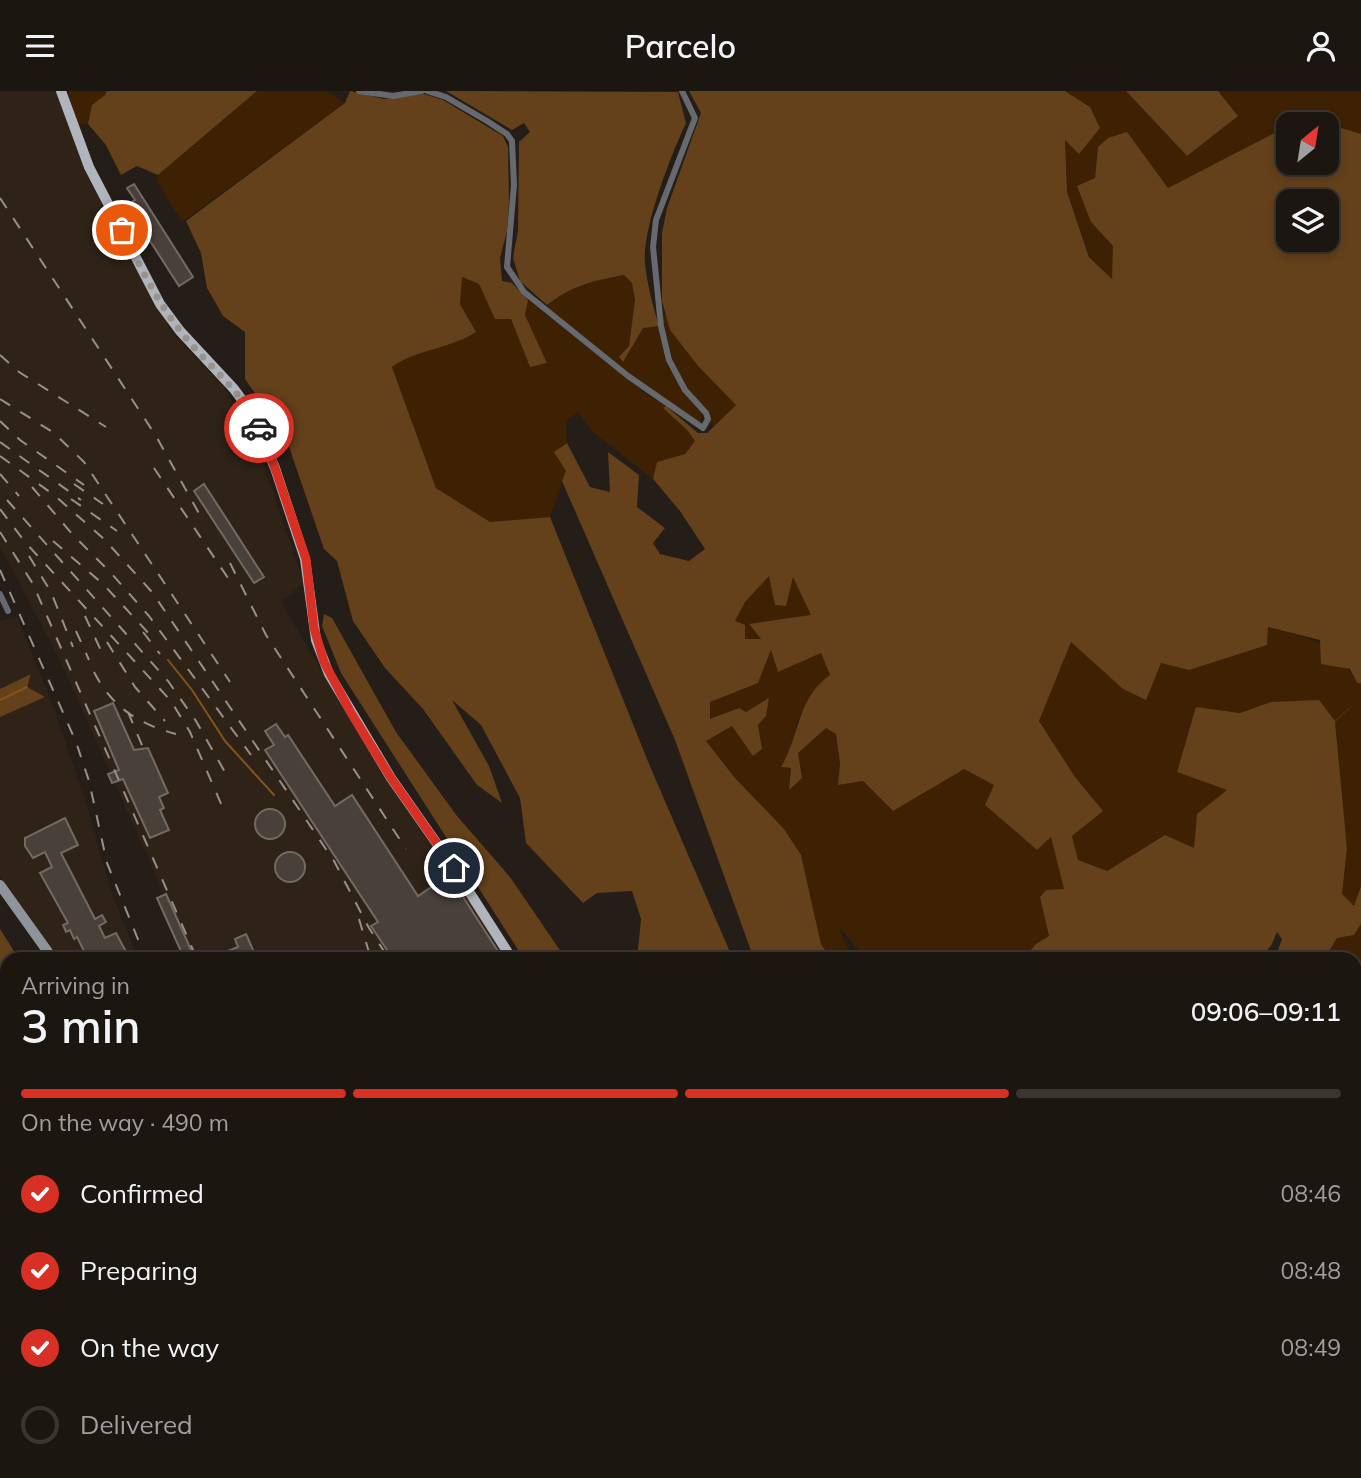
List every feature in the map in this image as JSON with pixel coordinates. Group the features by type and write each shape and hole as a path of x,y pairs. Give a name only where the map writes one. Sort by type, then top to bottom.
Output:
{"main road":[{"path":"61,91 89,166 160,304 180,331 234,389 251,412 275,468 306,559 316,640 329,674 391,778 507,952"},
{"path":"0,885 48,952"}],"street":[{"path":"359,91 393,96 425,91 446,97 507,134 512,141 514,185 507,267 514,279 524,292 628,376 702,428 708,419 706,413 685,390 669,360 661,325 654,265 656,220 695,118 682,91"},
{"path":"0,594 8,611"}],"shaded area":[{"path":"0,91 56,91 87,175 150,295 175,336 223,386 255,439 304,583 281,602 367,747 503,952 190,952 60,660 0,547"},
{"path":"68,91 107,91 106,95 92,105 88,124 77,125"},
{"path":"107,91 257,91 158,175 137,166 121,175 106,145 88,124 92,105"},
{"path":"257,91 327,91 345,103 182,222 157,181 158,175"},
{"path":"350,91 384,99 424,94 443,100 503,136 508,147 509,201 507,231 500,258 502,281 512,283 528,300 525,315 547,363 530,367 511,319 495,319 479,284 462,277 460,304 476,332 466,338 412,356 392,367 436,488 490,522 550,517 649,764 730,952 638,952 641,919 632,891 597,893 583,903 526,843 520,798 481,725 452,700 489,766 502,803 477,785 423,709 385,668 353,621 337,561 324,549 286,438 245,379 245,332 223,316 207,288 201,253 186,221 345,103"},
{"path":"446,91 678,92 686,123 659,192 645,249 647,279 659,326 643,328 623,362 619,357 629,346 635,300 632,283 624,275 592,282 574,288 547,305 520,281 513,258 518,230 519,142 530,132 524,123 512,130"},
{"path":"689,91 1065,91 1090,107 1100,128 1079,154 1065,140 1067,192 1089,257 1112,279 1113,246 1091,222 1077,186 1095,178 1098,147 1108,138 1127,132 1168,188 1276,132 1276,175 1339,175 1339,127 1361,134 1361,683 1357,683 1350,669 1321,664 1320,640 1268,627 1267,645 1189,670 1161,663 1146,700 1123,689 1071,642 1039,721 1075,777 1103,811 1072,836 1078,860 1107,871 1165,835 1194,848 1197,814 1227,790 1177,772 1196,707 1240,713 1271,702 1319,700 1335,721 1361,697 1335,722 1347,848 1342,894 1354,906 1361,886 1361,924 1354,935 1337,938 1328,952 1277,952 1282,939 1277,932 1265,952 1029,952 1049,936 1040,897 1046,890 1064,889 1051,837 1037,850 985,805 994,785 964,769 893,811 863,781 838,785 840,763 836,734 826,728 798,753 802,778 789,790 791,768 781,767 805,706 819,684 830,675 821,653 778,672 771,650 758,683 710,702 710,719 739,708 746,712 769,698 766,716 758,725 762,749 753,756 732,726 706,741 735,778 784,829 801,855 821,944 826,952 751,952 675,740 562,481 566,471 554,452 567,443 590,487 610,492 608,452 639,475 637,507 665,528 653,543 660,554 689,561 705,549 680,511 653,479 657,462 685,454 695,441 663,408 666,406 698,433 707,433 736,405 699,367 670,330 662,301 662,233 667,208 701,113","holes":["769,576 775,605 786,606 793,577 811,615 749,624 761,639 745,639 745,625 735,621 745,602"]},
{"path":"1065,91 1126,91 1187,156 1238,116 1218,91 1361,91 1361,134 1339,128 1339,112 1276,112 1276,132 1168,188 1127,133 1098,147 1091,222 1113,245 1113,280 1090,257 1067,192 1065,139 1090,107"},
{"path":"1126,91 1218,91 1238,116 1187,156"},
{"path":"624,275 633,283 635,300 629,346 619,357 620,361 643,327 659,326 668,367 702,412 701,422 697,423 626,372 547,308 561,293 570,288"},
{"path":"461,277 479,284 495,318 511,319 530,367 547,363 525,315 528,300 646,394 666,406 664,408 695,441 685,454 657,462 653,479 593,432 578,412 566,421 567,443 561,446 566,471 550,517 490,522 436,488 392,366 420,352 460,304"},
{"path":"662,315 666,315 679,340 736,405 713,426 675,370"},
{"path":"769,575 792,575 812,615 749,625 762,640 744,639 735,621 745,602"},
{"path":"324,614 332,618 396,732 457,816 510,877 561,952 520,952 341,673 322,626"},
{"path":"17,617 54,708 85,799 112,894 135,952 54,952 0,876 0,621"},
{"path":"1267,627 1320,643 1340,658 1357,683 1361,683 1361,886 1354,907 1342,895 1347,848 1335,721 1271,702 1240,713 1196,707 1228,789 1194,848 1165,835 1107,871 1078,861 1072,836 1102,810 1075,777 1039,721 1071,641 1123,689 1161,663 1267,645"},
{"path":"772,649 821,653 830,676 799,717 789,753 782,767 791,768 798,753 826,728 836,733 840,763 838,785 863,781 893,811 964,768 995,785 985,805 1037,850 1051,836 1064,889 1040,897 1049,936 1029,952 860,952 838,926 849,952 826,952 821,944 810,893 735,778 706,741 732,726 753,756 762,748 758,725 768,699 746,712 739,708 709,720 710,701 758,683"},
{"path":"31,674 27,687 45,697 0,717 0,689"},
{"path":"1361,924 1361,952 1328,952 1337,938 1354,935"},
{"path":"0,929 15,952 0,952"}],"building":[{"path":"134,184 193,277 179,286 141,227 135,231 128,220 135,216 127,205 135,200 127,188"},
{"path":"204,484 264,577 254,583 194,491"},
{"path":"113,703 134,750 148,748 168,793 159,797 164,808 160,810 169,830 150,838 123,779 112,783 108,774 119,770 94,711"},
{"path":"276,724 285,737 288,735 335,806 352,795 418,896 449,875 498,952 388,952 371,926 378,922 265,750 274,745 265,731"},
{"path":"270,809 281,813 285,824 281,835 270,839 259,835 255,824 259,813"},
{"path":"65,818 78,845 61,853 95,919 102,915 106,922 99,926 105,938 116,933 126,952 84,952 77,937 74,939 70,930 66,932 63,925 68,923 40,873 52,867 45,852 33,858 25,846 25,838"},
{"path":"290,852 301,856 305,867 301,878 290,882 279,878 275,867 279,856"},
{"path":"166,894 192,952 181,952 157,898"},
{"path":"246,934 254,952 225,952 238,947 235,939"}],"waterway":[{"path":"168,660 192,690 225,741 274,795"},
{"path":"0,700 27,687"}],"railway":[{"path":"0,198 156,436 201,517"},
{"path":"0,355 19,372 106,427"},
{"path":"0,399 54,433 84,462 230,682"},
{"path":"0,421 20,440 84,485"},
{"path":"0,442 81,500"},
{"path":"0,456 54,495 104,539 152,592 334,861 384,952"},
{"path":"154,468 230,581"},
{"path":"0,474 19,496"},
{"path":"74,484 103,504"},
{"path":"32,487 149,616 251,755"},
{"path":"71,499 117,531"},
{"path":"7,500 168,681 196,721 230,781"},
{"path":"0,509 25,542 171,701 190,732 225,813"},
{"path":"0,532 33,584 194,952"},
{"path":"53,541 103,584 153,638"},
{"path":"29,556 51,592 73,647"},
{"path":"230,563 266,635 406,849"},
{"path":"0,570 76,742 89,781 107,863 143,952"},
{"path":"85,616 103,655"},
{"path":"76,631 89,660"},
{"path":"143,632 160,654"},
{"path":"107,642 135,687 165,721"},
{"path":"94,672 109,695 128,712 150,725 176,734"},
{"path":"128,712 144,750"},
{"path":"359,919 369,952"}],"way so far":[{"path":"122,230 160,304 180,331 234,389 259,428"}],"route":[{"path":"259,428 306,559 314,628 319,651 329,674 391,778 454,868"}]}
